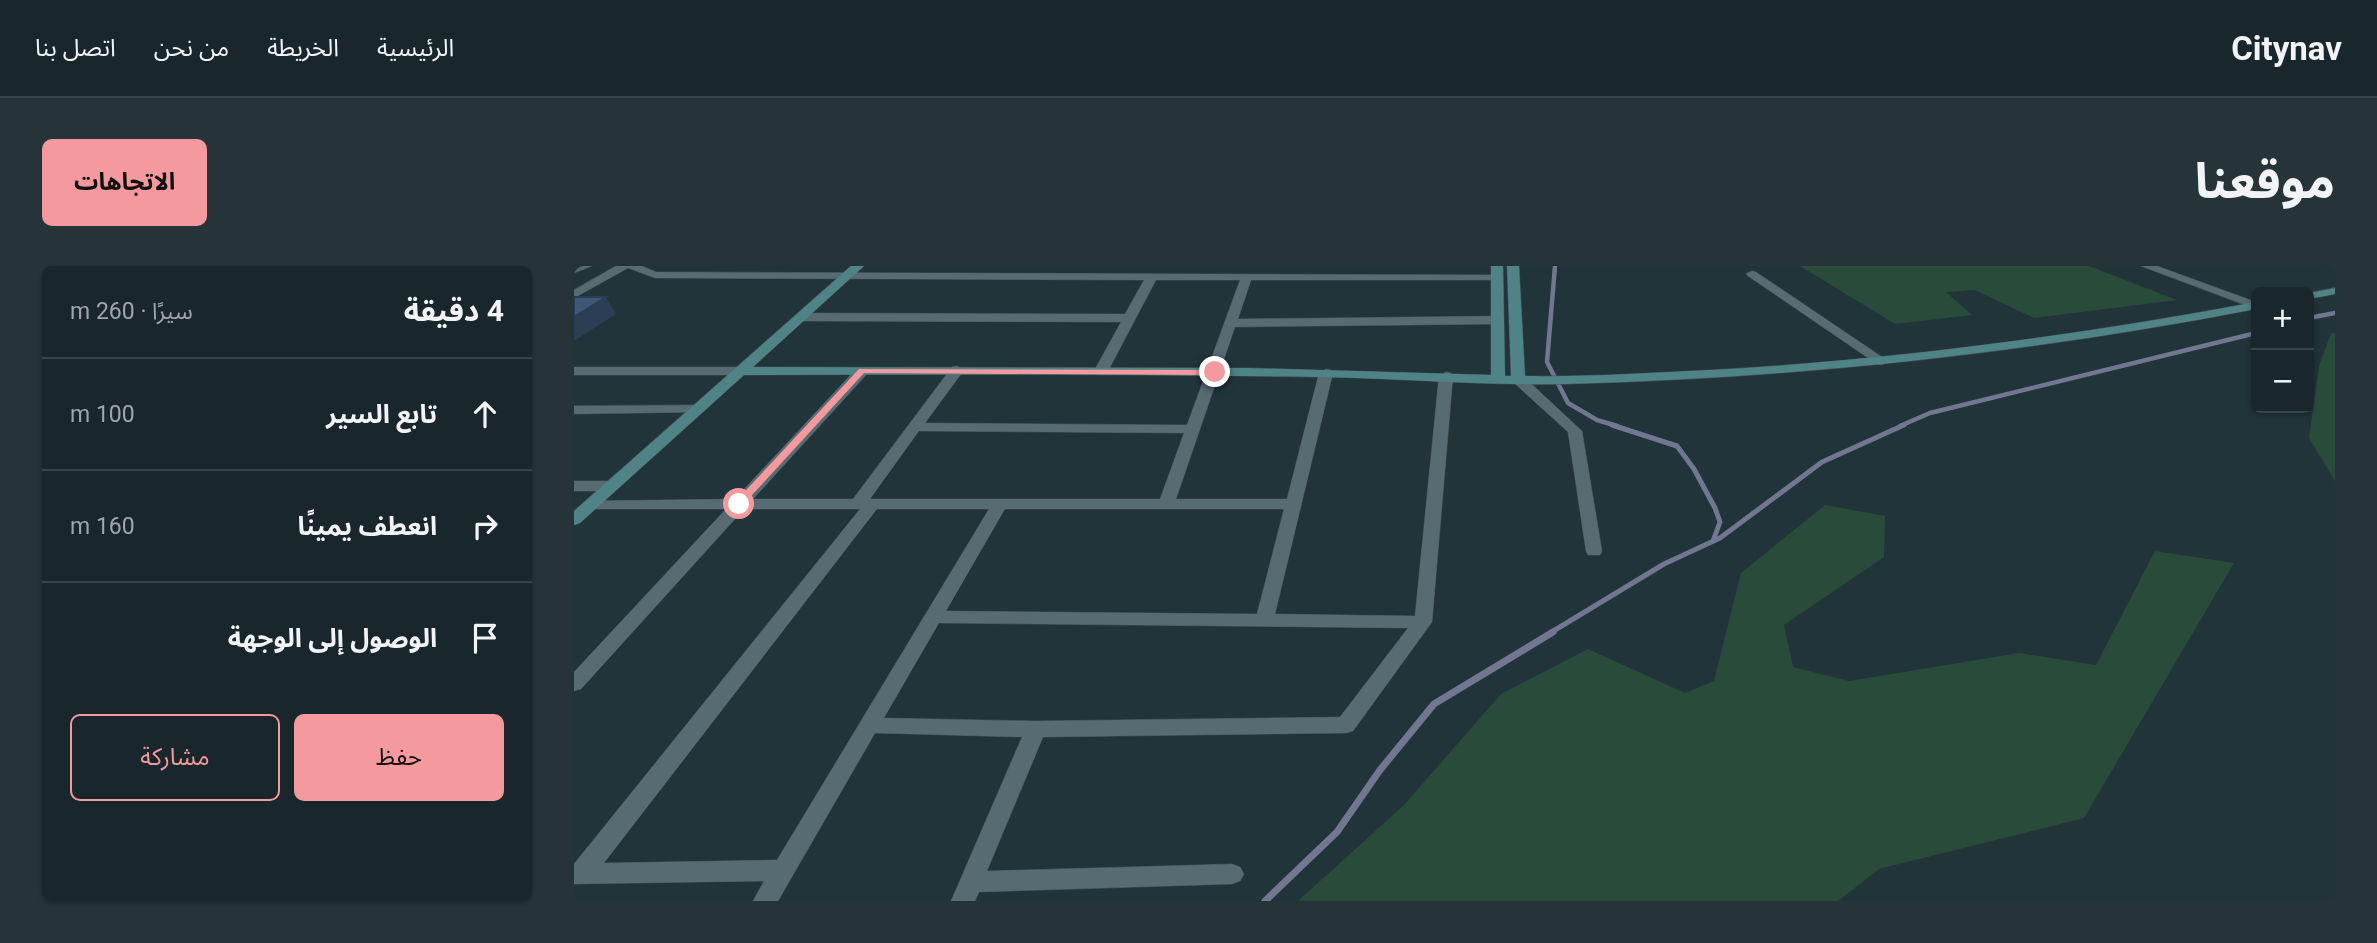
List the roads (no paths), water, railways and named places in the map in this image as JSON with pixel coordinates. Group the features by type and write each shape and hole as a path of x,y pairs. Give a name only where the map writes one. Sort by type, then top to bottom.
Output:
{"main road":[{"path":"1513,266 1518,379"},
{"path":"574,520 853,271"},
{"path":"1497,272 1498,378"},
{"path":"2314,295 2335,291"},
{"path":"741,371 1326,373 1565,380 1759,371 1882,361 2147,326 2251,307"},
{"path":"1497,324 1516,328"}],"street":[{"path":"574,270 586,266"},
{"path":"574,295 624,266"},
{"path":"632,266 655,275 853,271 945,276 1039,276 1129,271 1152,276 1222,271 1247,276 1318,271 1497,272"},
{"path":"645,271 659,266"},
{"path":"945,276 955,266"},
{"path":"1039,276 1047,266"},
{"path":"2147,266 2251,304"},
{"path":"1752,274 1882,361"},
{"path":"1101,371 1152,276"},
{"path":"1166,504 1247,276"},
{"path":"801,317 1130,318"},
{"path":"1230,323 1497,324"},
{"path":"574,684 862,370"},
{"path":"578,874 865,504 915,427 957,370"},
{"path":"574,371 741,371"},
{"path":"1265,620 1326,373"},
{"path":"870,725 1036,729 1346,725 1423,622 1447,376"},
{"path":"1518,379 1575,431 1594,551"},
{"path":"574,410 698,409"},
{"path":"915,427 1194,429"},
{"path":"574,486 612,486"},
{"path":"592,504 1293,504"},
{"path":"765,901 1000,504"},
{"path":"933,617 1423,622"},
{"path":"1036,729 968,891 1232,874"},
{"path":"578,874 784,870"}],"waterway":[{"path":"1555,266 1547,362 1568,403 1597,420 1617,426"},
{"path":"2314,317 2335,313"},
{"path":"1900,426 1930,413 2251,334"},
{"path":"1612,425 1677,446 1694,469 1715,508 1720,522 1713,541"},
{"path":"1550,633 1664,564 1720,538 1822,462 1904,425"},
{"path":"1265,901 1337,832 1380,770 1434,704 1553,632"}]}
